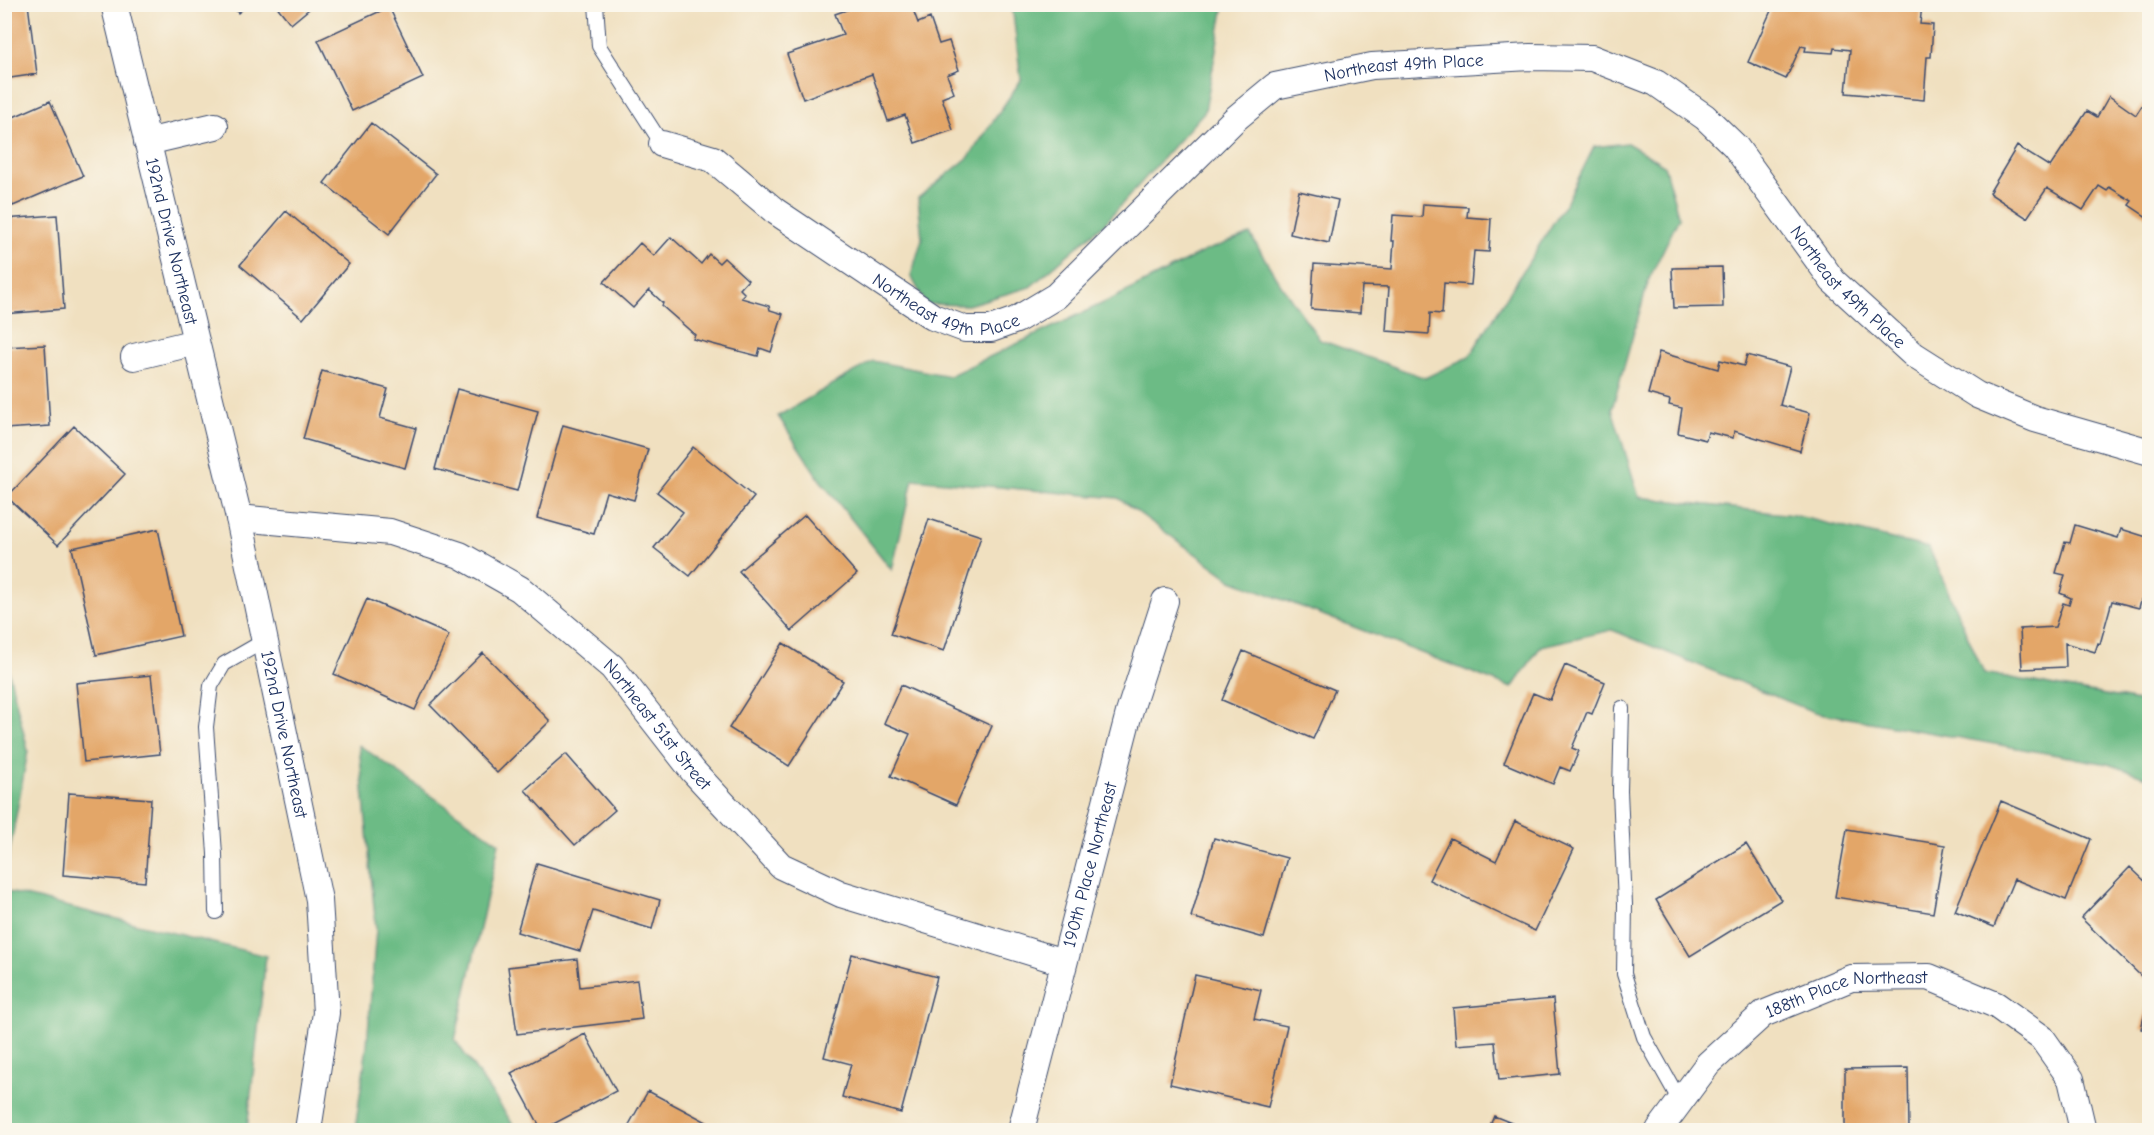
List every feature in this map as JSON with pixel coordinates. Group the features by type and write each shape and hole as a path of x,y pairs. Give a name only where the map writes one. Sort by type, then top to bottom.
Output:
{"street":[{"name":"192nd Drive Northeast","path":"114,4 239,518 319,900 326,1013 308,1131"},
{"name":"Northeast 49th Place","path":"662,144 713,159 775,211 933,317 965,329 991,329 1016,320 1056,296 1235,119 1275,86 1372,66 1530,57 1592,58 1656,83 1705,117 1736,146 1833,282 1914,355 1977,394 2035,419 2150,453"},
{"name":"192nd Drive Northeast","path":"147,142 215,126"},
{"name":"192nd Drive Northeast","path":"134,357 196,342"},
{"name":"Northeast 51st Street","path":"239,518 390,532 460,555 520,589 612,667 693,771 780,866 841,894 1064,963"},
{"name":"190th Place Northeast","path":"1021,1131 1130,713 1165,601"},
{"name":"188th Place Northeast","path":"1659,1131 1708,1064 1762,1014 1851,978 1929,977 1996,1005 2042,1038 2072,1079 2083,1131"}],"lane":[{"path":"596,4 599,46 662,144"},
{"path":"216,912 206,727 211,686 224,664 264,641"},
{"path":"1622,708 1620,791 1625,904 1624,974 1644,1037 1680,1101"}],"green space":[{"path":"1012,5 1224,5 1205,111 1106,222 1030,287 968,305 926,304 911,276 922,239 918,198 969,157 1021,80"},
{"path":"1627,143 1664,165 1679,218 1649,279 1612,409 1639,497 1793,515 1929,548 1984,673 2149,703 2149,778 2108,764 1814,712 1612,630 1541,646 1512,688 1232,580 1118,498 913,479 892,570 820,480 778,416 873,361 949,376 1114,298 1205,251 1250,234 1277,279 1320,340 1425,378 1469,357 1567,201 1594,147"},
{"path":"5,656 28,751 5,876"},
{"path":"359,745 499,843 455,1040 517,1130 355,1130 367,1046 376,929"},
{"path":"5,891 266,956 247,1130 5,1130"}],"building":[{"path":"4,4 28,4 37,74 4,79"},
{"path":"231,4 249,4 238,13"},
{"path":"275,4 315,4 291,24"},
{"path":"851,4 880,4 882,10 899,4 911,4 918,23 930,18 939,44 949,41 959,70 947,75 954,93 942,98 953,130 915,143 905,115 888,121 872,74 803,99 787,54 843,35 835,14 852,8"},
{"path":"1774,4 1922,4 1920,24 1933,25 1931,57 1927,57 1924,100 1846,93 1850,50 1834,48 1833,53 1805,51 1806,47 1801,46 1786,79 1748,62"},
{"path":"389,7 423,78 352,111 318,40"},
{"path":"2150,93 2150,219 2129,205 2132,201 2109,187 2107,191 2099,186 2083,210 2047,188 2027,218 1989,193 2017,146 2050,167 2087,111 2097,117 2109,96 2136,115"},
{"path":"50,101 83,176 13,206 4,187 4,121"},
{"path":"371,123 436,174 389,234 324,183"},
{"path":"1299,191 1338,200 1329,243 1290,234"},
{"path":"1423,204 1468,207 1467,217 1491,219 1489,252 1474,251 1471,285 1444,283 1442,314 1430,313 1429,334 1386,331 1389,287 1362,286 1360,313 1311,309 1314,264 1392,269 1393,215 1422,217"},
{"path":"286,211 349,264 303,319 240,265"},
{"path":"57,215 64,309 4,314 4,219"},
{"path":"671,237 701,264 709,254 719,263 724,258 748,280 740,289 745,294 741,298 769,306 770,310 783,314 771,352 760,348 758,356 693,339 695,335 662,306 663,303 649,290 633,308 604,282 640,243 654,256"},
{"path":"1722,267 1723,307 1674,308 1672,268"},
{"path":"45,345 50,426 4,429 4,347"},
{"path":"1659,352 1718,369 1720,360 1744,366 1747,355 1790,367 1780,405 1810,413 1800,451 1734,431 1733,438 1708,432 1706,440 1678,433 1682,408 1669,405 1670,400 1648,394"},
{"path":"322,371 388,389 380,418 416,428 405,468 303,439"},
{"path":"457,389 538,411 517,491 435,469"},
{"path":"563,425 648,449 634,500 606,492 594,534 537,518"},
{"path":"74,426 125,474 58,545 7,497"},
{"path":"693,447 754,497 690,576 654,548 683,512 657,492"},
{"path":"805,515 857,574 792,631 739,571"},
{"path":"929,519 981,536 944,651 891,634"},
{"path":"2075,525 2118,538 2121,529 2150,538 2150,602 2141,600 2139,608 2112,601 2100,644 2098,643 2095,652 2065,643 2066,667 2022,669 2020,629 2055,627 2063,603 2069,605 2071,598 2060,593 2065,575 2056,573 2065,542 2070,543"},
{"path":"158,529 181,636 96,655 72,548"},
{"path":"367,599 449,635 415,710 334,674"},
{"path":"783,643 843,681 789,766 729,728"},
{"path":"1243,651 1335,690 1313,739 1222,700"},
{"path":"483,653 550,721 497,773 430,705"},
{"path":"1565,665 1605,682 1592,714 1587,712 1572,748 1579,751 1570,771 1560,767 1553,784 1504,763 1533,693 1550,700"},
{"path":"151,675 160,754 84,762 76,683"},
{"path":"901,685 992,726 956,805 891,776 910,734 884,723"},
{"path":"566,754 615,810 575,845 525,790"},
{"path":"69,793 151,799 145,882 63,875"},
{"path":"2001,801 2091,839 2066,900 2014,879 1994,927 1955,911"},
{"path":"1515,821 1574,849 1535,931 1429,880 1450,838 1496,861"},
{"path":"1847,829 1945,845 1933,913 1835,897"},
{"path":"1214,838 1287,858 1264,938 1191,917"},
{"path":"1746,844 1781,900 1690,956 1656,900"},
{"path":"537,863 660,900 652,929 593,911 580,951 517,932"},
{"path":"2130,867 2150,886 2150,975 2145,980 2081,918"},
{"path":"852,954 937,977 901,1113 842,1097 851,1064 824,1057"},
{"path":"577,959 580,987 637,980 642,1019 517,1034 508,967"},
{"path":"1195,975 1261,990 1254,1019 1287,1026 1268,1107 1170,1084"},
{"path":"2150,996 2150,1031 2141,1029"},
{"path":"1553,999 1560,1074 1499,1080 1495,1042 1456,1045 1453,1008"},
{"path":"585,1034 616,1091 542,1130 511,1073"},
{"path":"1908,1068 1909,1130 1845,1130 1845,1069"},
{"path":"648,1091 716,1127 714,1130 626,1130"},
{"path":"1494,1116 1529,1130 1488,1130"}]}
